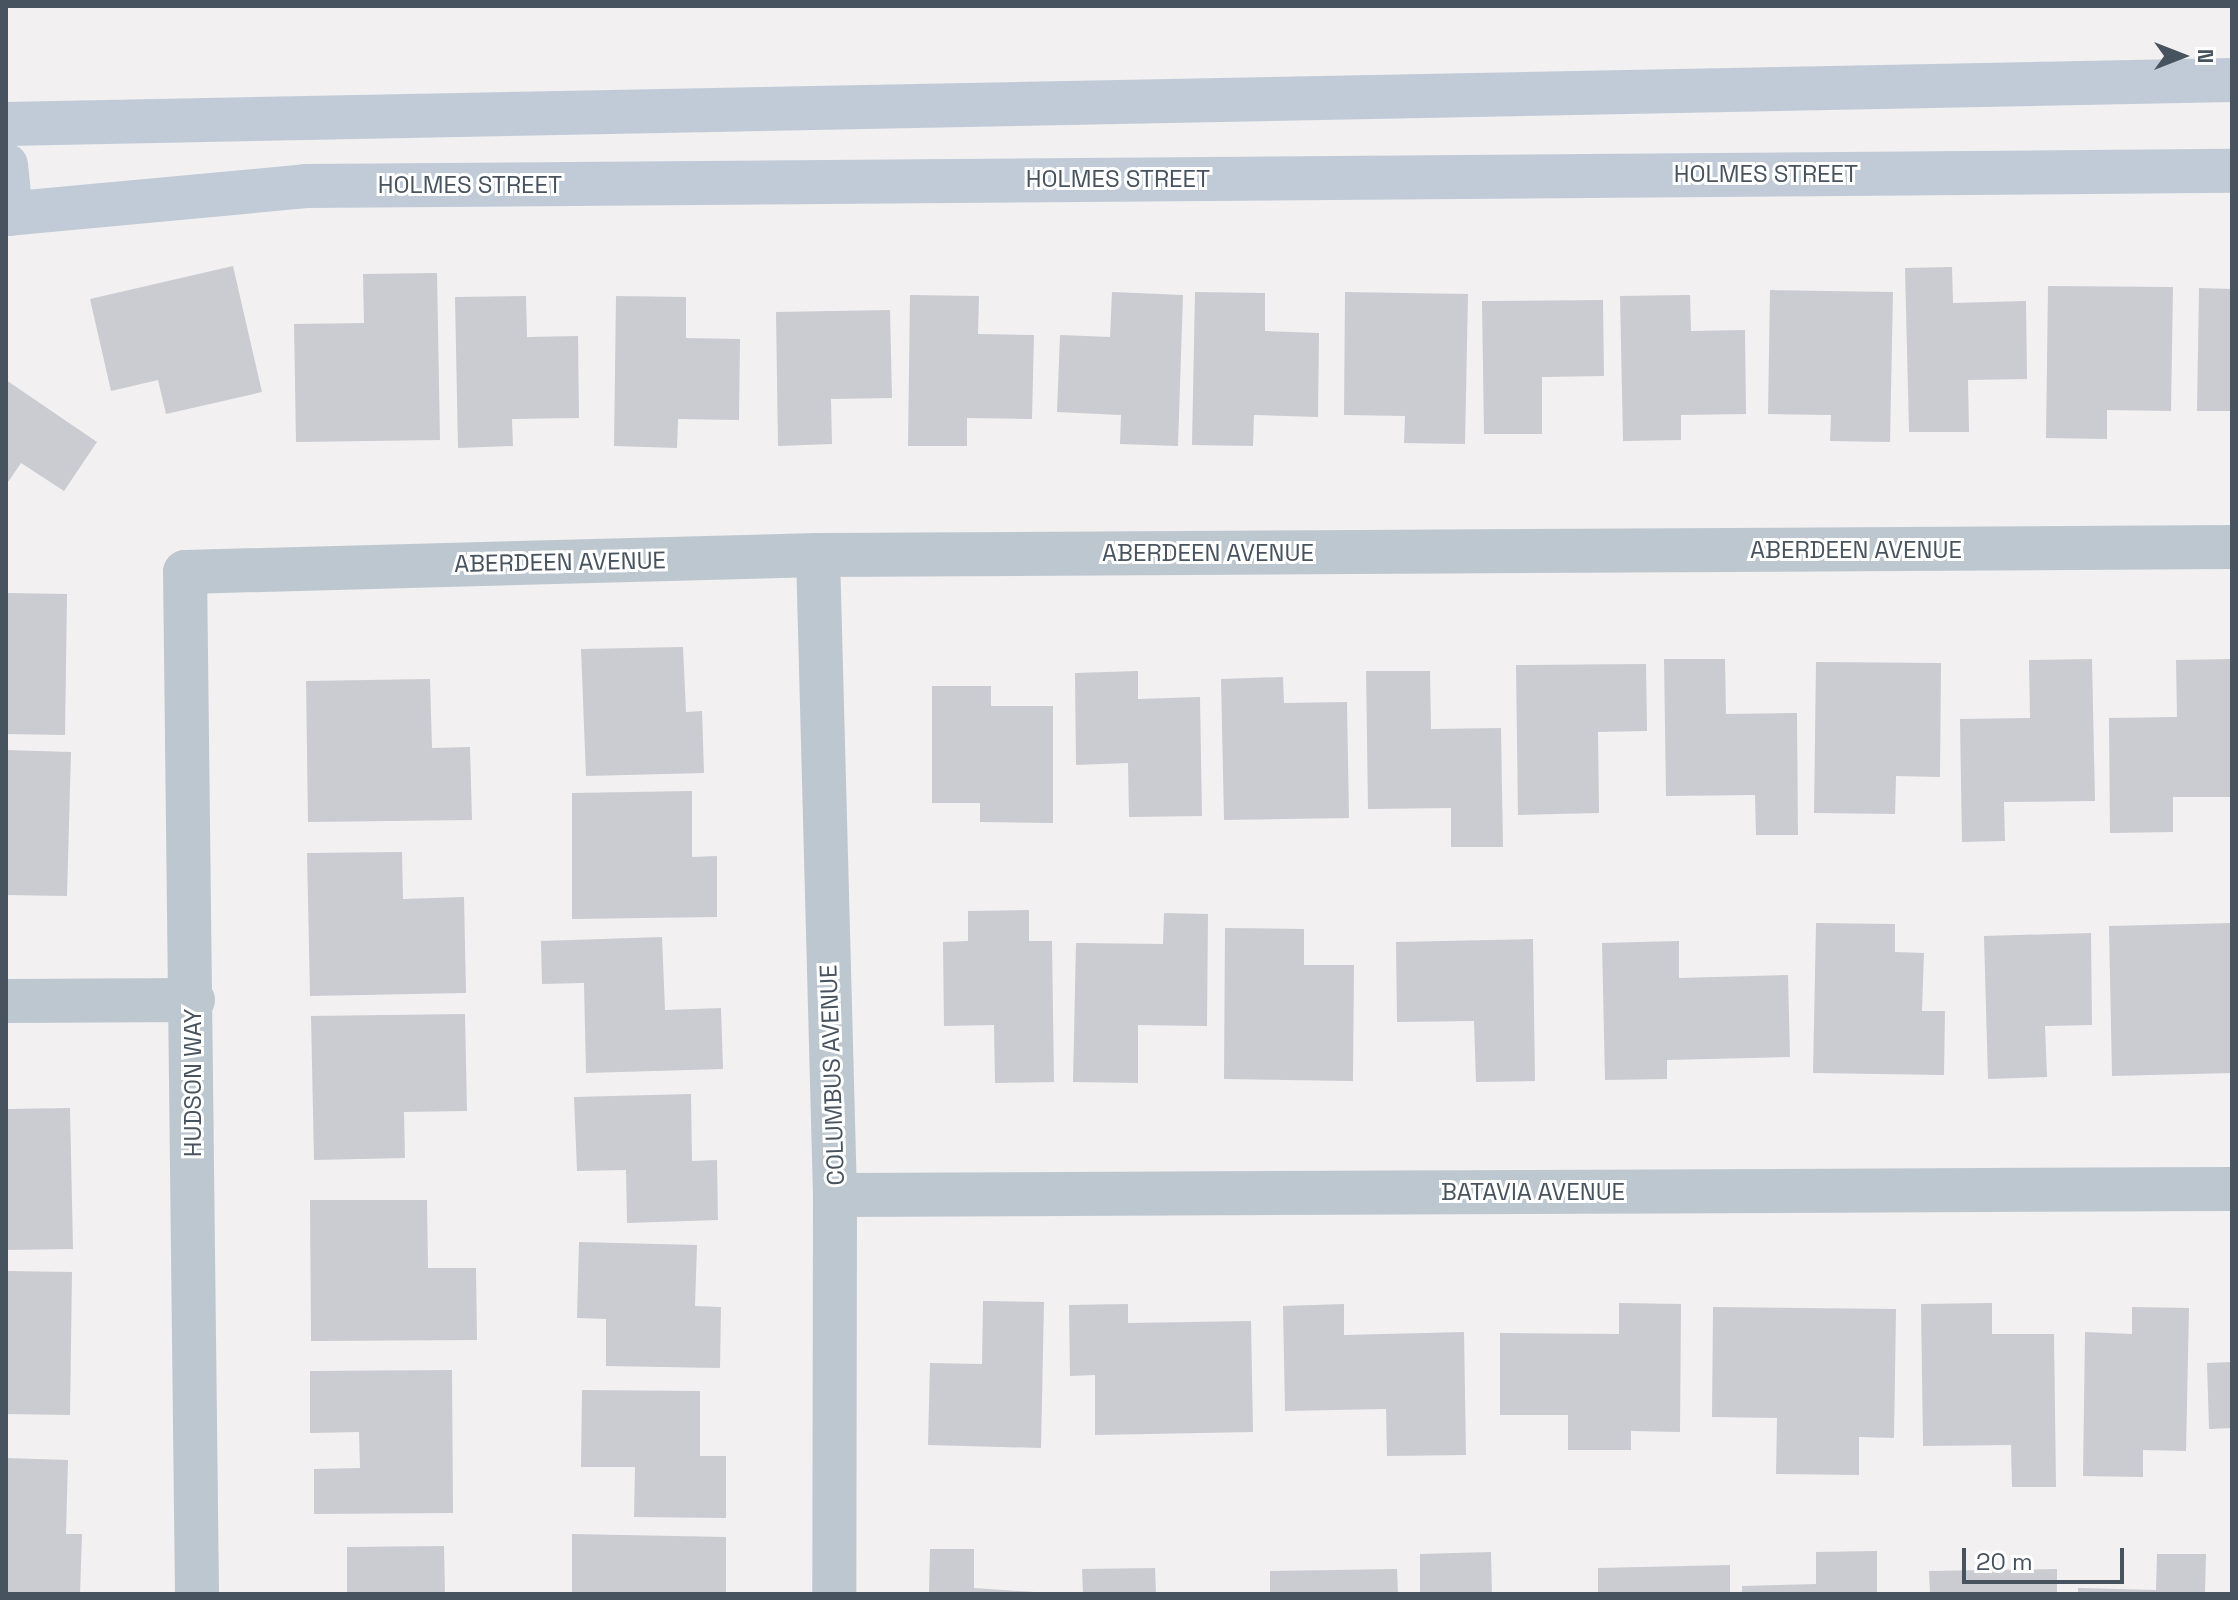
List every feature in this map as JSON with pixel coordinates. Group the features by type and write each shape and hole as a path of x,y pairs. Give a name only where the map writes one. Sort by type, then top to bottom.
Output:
{"main road":[{"path":"6,124 2232,80"},
{"path":"6,165 8,214"},
{"name":"HOLMES STREET","path":"8,214 306,186 2232,171"}],"street":[{"name":"ABERDEEN AVENUE","path":"185,572 818,555 2232,547"},
{"name":"COLUMBUS AVENUE","path":"818,555 835,1195 834,1594"},
{"name":"HUDSON WAY","path":"185,572 193,1000 197,1594"},
{"path":"6,1001 193,1000"},
{"name":"BATAVIA AVENUE","path":"835,1195 2232,1189"}],"building":[{"path":"233,266 262,392 166,414 158,380 111,391 90,299"},
{"path":"1952,267 1953,303 2026,301 2027,379 1968,380 1969,432 1909,432 1905,268"},
{"path":"437,273 440,440 296,442 294,324 364,323 363,274"},
{"path":"2048,286 2173,287 2171,411 2107,410 2107,439 2046,438"},
{"path":"2199,288 2232,289 2232,411 2197,411"},
{"path":"1770,290 1893,292 1890,442 1830,441 1831,415 1768,414"},
{"path":"1112,292 1183,295 1178,446 1120,444 1121,415 1057,412 1060,335 1110,337"},
{"path":"1195,292 1265,293 1265,331 1319,333 1318,417 1254,415 1253,446 1192,445"},
{"path":"1345,292 1468,294 1465,444 1404,443 1405,416 1344,415"},
{"path":"910,295 979,296 978,334 1034,335 1032,419 967,418 967,446 908,446"},
{"path":"1690,295 1691,331 1745,330 1746,414 1681,415 1681,440 1623,441 1620,296"},
{"path":"526,296 527,337 578,336 579,418 512,419 513,446 458,448 455,297"},
{"path":"616,296 686,297 686,338 740,339 739,420 678,419 677,448 614,446"},
{"path":"1603,300 1604,376 1542,377 1542,434 1484,434 1482,301"},
{"path":"890,310 892,398 831,399 832,444 778,446 776,312"},
{"path":"6,380 97,442 64,491 21,463 6,485"},
{"path":"6,593 67,594 65,735 6,734"},
{"path":"683,647 686,712 702,711 704,773 586,776 581,649"},
{"path":"1664,659 1725,659 1726,714 1797,713 1798,835 1756,835 1755,795 1666,796"},
{"path":"2092,659 2095,801 2004,802 2005,841 1962,842 1960,719 2030,718 2029,660"},
{"path":"2232,659 2232,797 2173,797 2173,832 2110,833 2109,718 2177,717 2176,660"},
{"path":"1816,662 1941,663 1940,777 1896,776 1895,814 1814,813"},
{"path":"1646,664 1647,731 1598,732 1599,813 1518,815 1516,665"},
{"path":"1138,671 1138,699 1200,697 1202,816 1129,817 1128,763 1076,765 1075,673"},
{"path":"1366,671 1430,671 1431,729 1501,728 1503,847 1451,847 1451,808 1368,809"},
{"path":"1283,677 1284,703 1347,702 1349,818 1224,820 1221,679"},
{"path":"430,679 432,748 470,747 472,820 308,822 306,681"},
{"path":"932,686 991,686 991,706 1053,706 1053,823 980,822 980,803 932,803"},
{"path":"6,750 71,752 67,896 6,895"},
{"path":"692,791 692,857 717,856 717,917 572,919 572,793"},
{"path":"402,852 403,899 464,897 466,993 310,996 307,853"},
{"path":"1029,910 1029,941 1052,941 1054,1082 995,1083 994,1025 944,1026 943,942 968,941 968,911"},
{"path":"1164,913 1208,914 1207,1026 1138,1025 1138,1083 1073,1082 1076,943 1163,944"},
{"path":"1816,923 1895,924 1895,952 1924,953 1922,1011 1945,1011 1944,1075 1813,1073"},
{"path":"2232,923 2232,1073 2112,1076 2109,926"},
{"path":"1225,928 1304,929 1304,965 1354,965 1353,1081 1224,1079"},
{"path":"2091,933 2092,1025 2045,1026 2047,1077 1988,1079 1984,936"},
{"path":"662,937 665,1010 721,1008 723,1069 586,1073 584,983 542,984 541,941"},
{"path":"1533,939 1535,1081 1476,1082 1474,1021 1397,1022 1396,942"},
{"path":"1679,941 1679,978 1788,975 1790,1057 1667,1060 1667,1079 1605,1080 1602,943"},
{"path":"465,1014 467,1111 404,1112 405,1158 314,1160 311,1016"},
{"path":"691,1094 692,1161 717,1160 718,1220 627,1223 626,1170 577,1171 574,1097"},
{"path":"70,1108 73,1249 6,1250 6,1109"},
{"path":"310,1200 427,1200 428,1268 476,1268 477,1340 311,1341"},
{"path":"579,1242 697,1245 695,1306 721,1307 720,1368 606,1366 606,1319 577,1318"},
{"path":"6,1271 72,1272 70,1415 6,1414"},
{"path":"983,1301 1044,1302 1041,1448 928,1445 930,1363 982,1364"},
{"path":"1619,1303 1681,1304 1680,1432 1631,1431 1631,1450 1568,1450 1568,1415 1500,1415 1500,1333 1619,1334"},
{"path":"1992,1303 1992,1334 2054,1334 2056,1487 2012,1487 2011,1445 1923,1446 1921,1304"},
{"path":"1128,1304 1128,1323 1251,1321 1253,1432 1095,1435 1095,1375 1070,1376 1069,1305"},
{"path":"1344,1304 1344,1335 1464,1332 1466,1455 1387,1456 1386,1409 1285,1411 1283,1306"},
{"path":"1713,1307 1896,1309 1894,1438 1859,1437 1859,1475 1776,1474 1777,1418 1712,1417"},
{"path":"2132,1307 2189,1308 2186,1451 2143,1450 2143,1477 2083,1476 2085,1332 2132,1334"},
{"path":"2232,1362 2232,1428 2209,1429 2207,1363"},
{"path":"452,1370 453,1513 314,1514 314,1469 360,1468 359,1432 310,1433 310,1371"},
{"path":"582,1390 700,1391 700,1456 726,1456 726,1518 634,1517 635,1467 581,1467"},
{"path":"6,1458 68,1460 66,1534 82,1534 80,1594 6,1594"},
{"path":"572,1534 726,1537 726,1594 572,1594"},
{"path":"444,1546 445,1594 347,1594 347,1547"},
{"path":"930,1549 974,1549 974,1588 1065,1594 929,1594"},
{"path":"1877,1551 1877,1594 1742,1594 1742,1586 1816,1584 1816,1552"},
{"path":"1491,1552 1492,1594 1420,1594 1420,1554"},
{"path":"2157,1554 2206,1554 2205,1594 2078,1594 2078,1588 2156,1590"},
{"path":"1730,1565 1730,1594 1598,1594 1598,1568"},
{"path":"1155,1568 1156,1594 1083,1594 1082,1569"},
{"path":"1397,1569 1398,1594 1270,1594 1270,1571"},
{"path":"2057,1569 2057,1594 1930,1594 1929,1571"}]}
